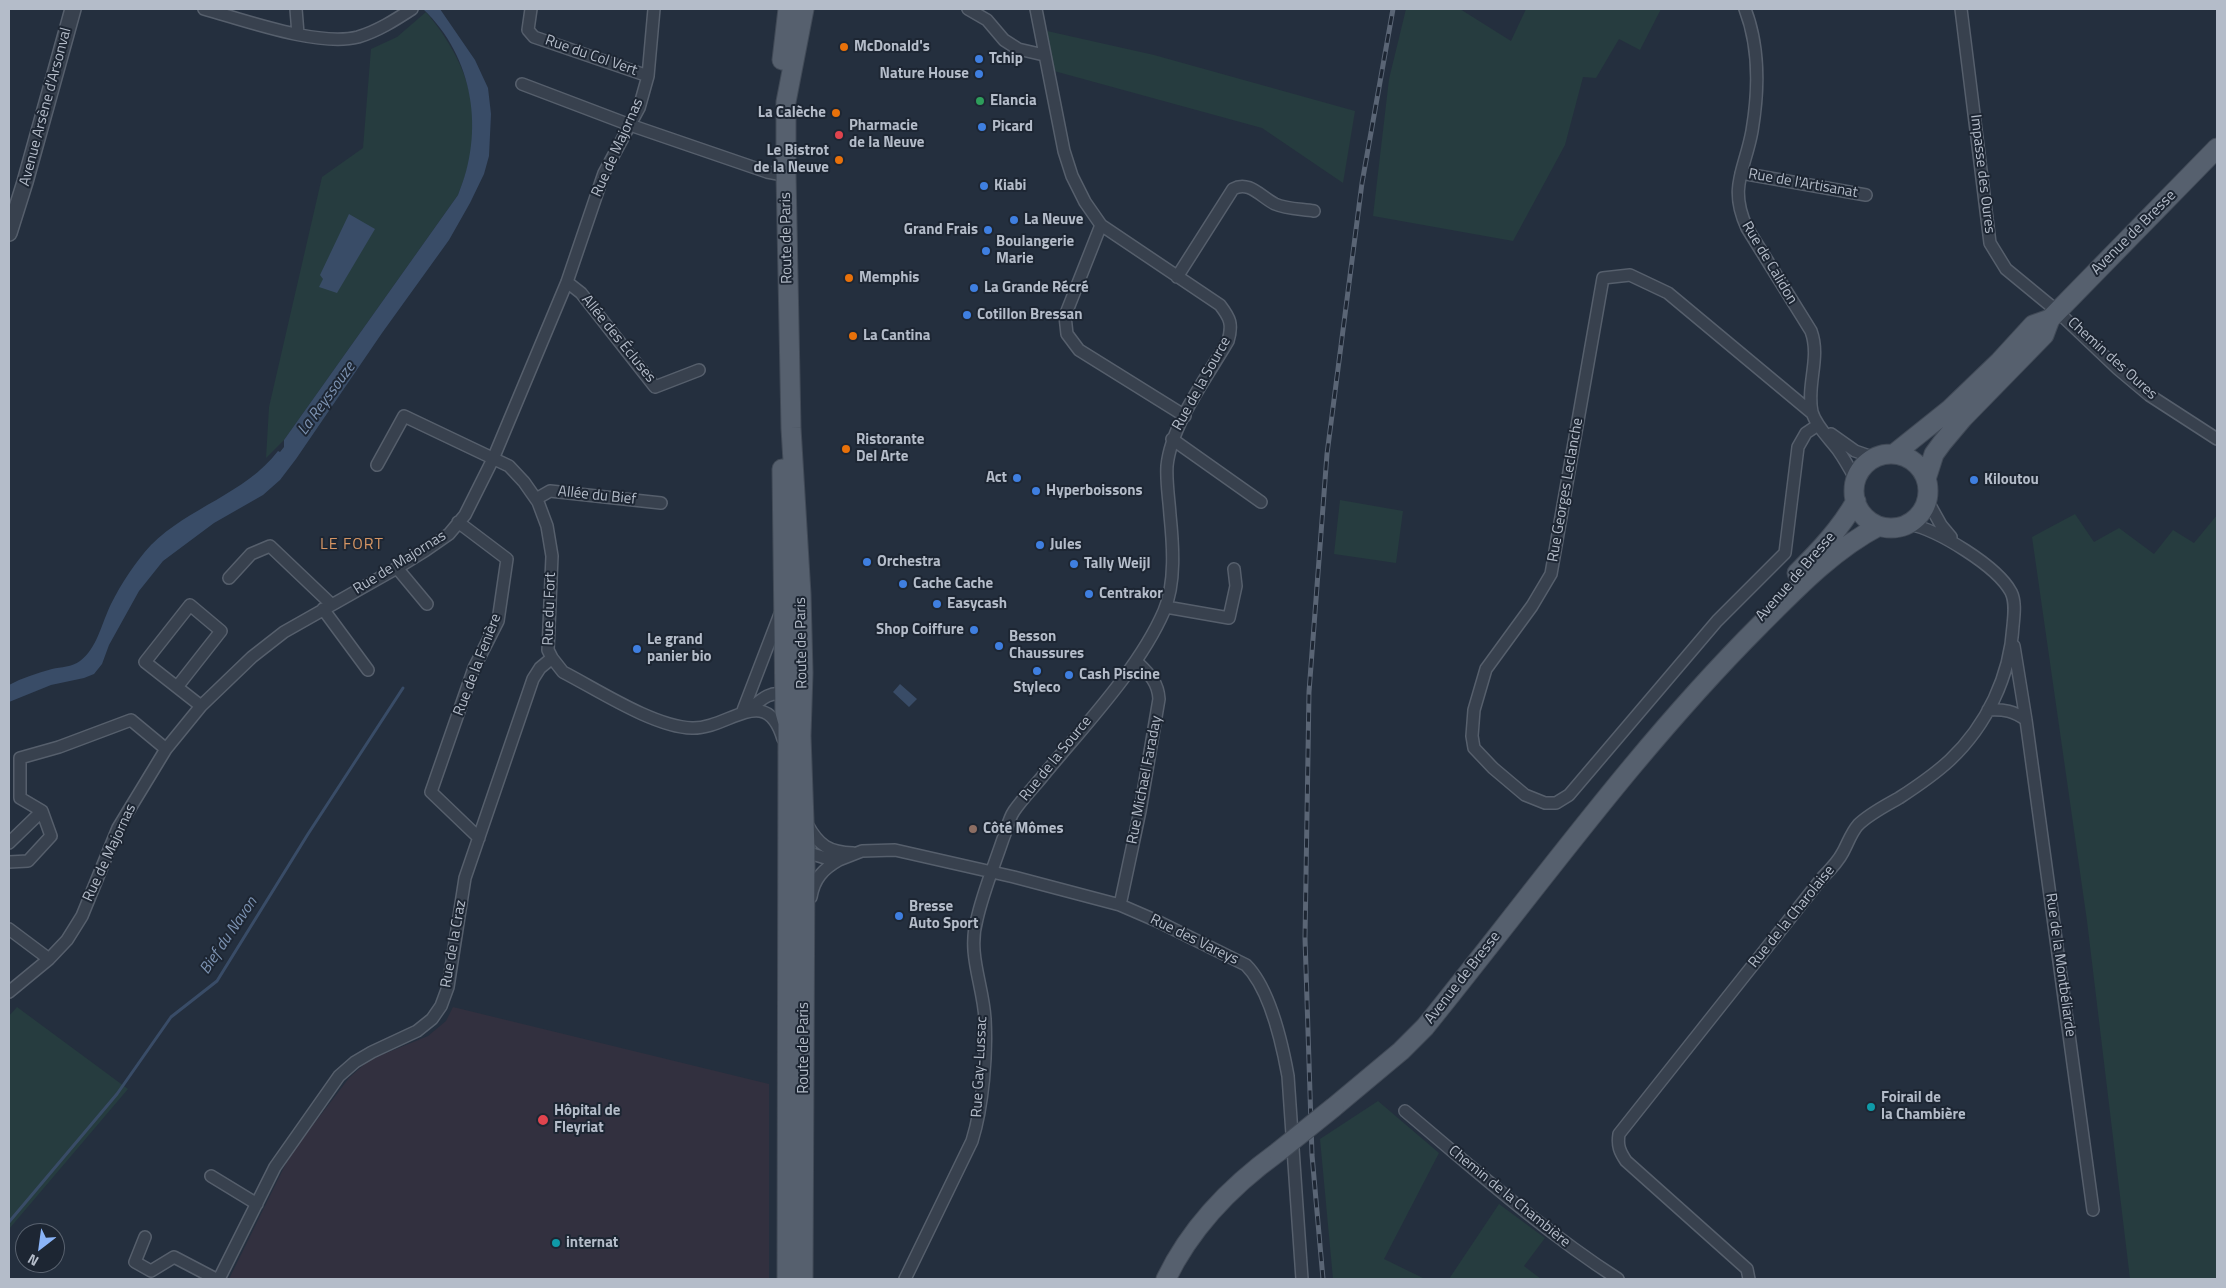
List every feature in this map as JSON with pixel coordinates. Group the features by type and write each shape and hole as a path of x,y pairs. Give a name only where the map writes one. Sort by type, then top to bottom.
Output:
{"main road":[{"name":"Route de Paris","path":"788,9 776,103 788,754 796,814 805,849 803,1279"},
{"name":"Route de Paris","path":"787,1279 788,864 796,814 803,672 801,594 791,428 786,102 804,9"},
{"name":"Avenue de Bresse","path":"1926,479 1934,454 1963,418 2044,334 2054,315 2217,148"},
{"name":"Avenue de Bresse","path":"1894,454 1949,410 2000,361 2033,325 2054,315"},
{"path":"1894,454 1904,456 1914,462 1926,479 1927,500 1924,509 1909,524 1889,528 1878,526 1860,512 1856,501 1856,480 1860,471 1875,458 1894,454"},
{"name":"Avenue de Bresse","path":"1734,650 1786,584 1830,540 1856,501"},
{"name":"Avenue de Bresse","path":"1166,1279 1180,1254 1217,1204 1236,1185 1401,1051 1425,1026 1647,746 1734,650 1807,577 1867,532 1878,526"}],"street":[{"name":"Avenue Arsène d'Arsonval","path":"9,233 12,213 73,9"},
{"path":"204,9 298,34 326,38 356,37 381,28 412,9"},
{"path":"296,9 298,34"},
{"name":"Rue du Col Vert","path":"531,9 528,30 534,37 648,76"},
{"name":"Rue de Majornas","path":"9,992 49,959 66,940 82,916 118,828 166,749 201,706 252,657 284,632 397,568 449,534 458,522 480,488 493,459 567,282 604,173 639,108 648,76 654,9"},
{"path":"968,9 987,20 1004,40 1018,49 1044,56"},
{"name":"Rue de la Source","path":"991,872 1014,811 1136,662 1156,630 1166,607 1171,584 1171,517 1167,465 1172,439 1228,341 1232,327 1229,316 1220,305 1101,225 1085,202 1072,176 1064,151 1036,9"},
{"name":"Rue de Calidon","path":"1745,9 1754,42 1756,99 1752,133 1738,184 1740,213 1747,228 1811,331 1815,342 1811,400 1812,413 1818,425 1838,451 1856,480"},
{"name":"Impasse des Oures","path":"1961,9 1990,242 2006,269 2054,315"},
{"path":"522,84 630,125 767,172 778,174"},
{"name":"Rue de l'Artisanat","path":"1741,173 1866,195"},
{"path":"1177,277 1233,189 1239,186 1247,186 1276,204 1314,211"},
{"path":"1101,225 1065,316 1067,334 1079,350 1185,416"},
{"name":"Rue Georges Leclanche","path":"1812,413 1668,294 1630,275 1603,278 1551,574 1532,606 1486,669 1474,710 1472,736 1474,748 1493,768 1525,795 1545,803 1556,803 1570,795 1717,621 1785,553 1798,447 1806,433 1818,425"},
{"name":"Allée des Écluses","path":"567,282 581,293 655,388 699,370"},
{"name":"Chemin des Oures","path":"2054,315 2149,395 2217,439"},
{"name":"Rue du Fort","path":"378,465 404,416 509,466 524,482 536,499 547,526 552,556 548,650 564,672 660,723 679,728 713,726 745,712 772,694 786,695"},
{"name":"Rue de Calidon","path":"1818,425 1855,451 1875,458"},
{"path":"1172,439 1261,502"},
{"name":"Allée du Bief","path":"536,499 550,491 661,503"},
{"path":"1927,500 1941,525 1961,547"},
{"name":"Rue de la Fenière","path":"458,522 507,559 498,621 474,668 431,792 478,838"},
{"path":"1909,524 1936,532 1961,547"},
{"path":"229,578 251,554 270,546 327,607 368,670"},
{"name":"Rue de la Charolaise","path":"1749,1279 1747,1269 1626,1161 1620,1152 1619,1134 1822,878 1836,864 1857,826 1868,816 1938,771 1958,751 1988,710 2002,679 2013,638 2014,617 2011,592 1989,569 1961,547"},
{"path":"397,568 427,604"},
{"path":"1166,607 1229,618 1236,586 1234,569"},
{"path":"745,712 784,604"},
{"path":"176,687 221,631 190,605 145,662 176,687 201,706"},
{"name":"Rue de la Montbéliarde","path":"2013,638 2026,720 2093,1210"},
{"name":"Rue de la Craz","path":"217,1279 279,1161 339,1076 355,1062 372,1052 417,1031 432,1019 440,1006 448,987 465,878 533,678 540,668 552,658"},
{"name":"Rue Michael Faraday","path":"1120,906 1140,810 1159,699 1158,688 1154,679 1136,662"},
{"name":"Rue du Fort","path":"745,712 760,711 779,702 803,672"},
{"path":"786,695 795,707 801,736"},
{"path":"1988,710 2003,709 2018,713 2026,720"},
{"path":"760,711 768,713 774,718 781,731 788,754"},
{"path":"9,862 28,861 51,836 42,811 20,798 20,758 59,747 131,720 166,749"},
{"path":"9,843 42,811"},
{"path":"796,814 816,839 828,849"},
{"name":"Rue des Vareys","path":"805,849 817,847 838,852 858,853 895,850 991,872 1120,906 1157,920 1246,965 1263,987 1285,1058 1288,1076 1302,1279"},
{"path":"788,864 805,849 823,859 839,860"},
{"name":"Rue des Vareys","path":"804,946 815,882 822,873 839,860 858,853"},
{"name":"Rue Gay-Lussac","path":"906,1279 972,1140 978,1122 985,1044 985,1018 982,994 975,968 974,945 976,922 991,872"},
{"path":"9,929 49,959"},
{"name":"Chemin de la Chambière","path":"1405,1111 1566,1244 1618,1279"},
{"path":"210,1176 257,1204"},
{"path":"145,1237 135,1262 151,1271 174,1257 217,1279"}],"shaded area":[{"name":"Hôpital de Fleyriat","path":"453,1007 769,1084 769,1279 229,1279 290,1155 349,1078 369,1060 428,1036 446,1021"}],"green space":[{"path":"1406,9 1460,9 1511,41 1526,9 1661,9 1640,50 1619,39 1596,78 1583,77 1565,145 1513,241 1373,216 1389,79"},
{"path":"426,12 442,33 455,55 465,76 471,99 472,145 467,170 458,195 284,440 266,458 269,407 322,177 363,148 371,49 397,37"},
{"path":"1047,31 1154,55 1355,111 1343,183 1262,128 1054,71"},
{"path":"1340,500 1403,511 1396,563 1334,554"},
{"path":"2075,514 2094,542 2119,528 2154,554 2173,530 2194,543 2217,515 2217,1279 2130,1279 2087,921 2032,537"},
{"path":"17,1007 128,1089 9,1229 9,1016"},
{"path":"1378,1101 1439,1153 1384,1259 1425,1279 1333,1279 1320,1139"},
{"path":"1499,1204 1545,1238 1524,1266 1541,1279 1449,1279"}],"water":[{"name":"La Reyssouze","path":"423,9 440,9 475,60 488,88 491,114 489,156 484,174 449,240 280,480 263,495 214,523 163,561 139,591 109,645 102,664 94,674 51,685 9,702 9,685 41,672 74,664 86,656 95,642 119,589 134,565 151,545 182,520 250,478 265,466 278,451 280,452 284,447 284,440 458,195 466,171 471,146 470,96 464,72 454,49 440,28"},
{"path":"349,214 375,229 337,293 319,287 323,279 320,275"},
{"path":"900,684 917,699 909,707 893,692"}],"waterway":[{"name":"Bief du Navon","path":"9,1222 117,1094 171,1017 217,981 308,834 403,688"}],"railway":[{"path":"1323,1279 1312,1155 1305,938 1309,692 1327,454 1362,183 1393,9"}],"place":[{"name":"McDonald's","path":"844,47"},
{"name":"Tchip","path":"979,59"},
{"name":"Nature House","path":"979,74"},
{"name":"Elancia","path":"980,101"},
{"name":"La Calèche","path":"836,113"},
{"name":"Picard","path":"982,127"},
{"name":"Pharmacie de la Neuve","path":"839,135"},
{"name":"Le Bistrot de la Neuve","path":"839,160"},
{"name":"Kiabi","path":"984,186"},
{"name":"La Neuve","path":"1014,220"},
{"name":"Grand Frais","path":"988,230"},
{"name":"Boulangerie Marie","path":"986,251"},
{"name":"Memphis","path":"849,278"},
{"name":"La Grande Récré","path":"974,288"},
{"name":"Cotillon Bressan","path":"967,315"},
{"name":"La Cantina","path":"853,336"},
{"name":"Ristorante Del Arte","path":"846,449"},
{"name":"Act","path":"1017,478"},
{"name":"Kiloutou","path":"1974,480"},
{"name":"Hyperboissons","path":"1036,491"},
{"name":"Jules","path":"1040,545"},
{"name":"Orchestra","path":"867,562"},
{"name":"Tally Weijl","path":"1074,564"},
{"name":"Cache Cache","path":"903,584"},
{"name":"Centrakor","path":"1089,594"},
{"name":"Easycash","path":"937,604"},
{"name":"Shop Coiffure","path":"974,630"},
{"name":"Besson Chaussures","path":"999,646"},
{"name":"Le grand panier bio","path":"637,649"},
{"name":"Styleco","path":"1037,671"},
{"name":"Cash Piscine","path":"1069,675"},
{"name":"Côté Mômes","path":"973,829"},
{"name":"Bresse Auto Sport","path":"899,916"},
{"name":"Foirail de la Chambière","path":"1871,1107"},
{"name":"Hôpital de Fleyriat","path":"543,1120"},
{"name":"internat","path":"556,1243"}],"district":[{"name":"LE FORT","path":"352,545"}]}
